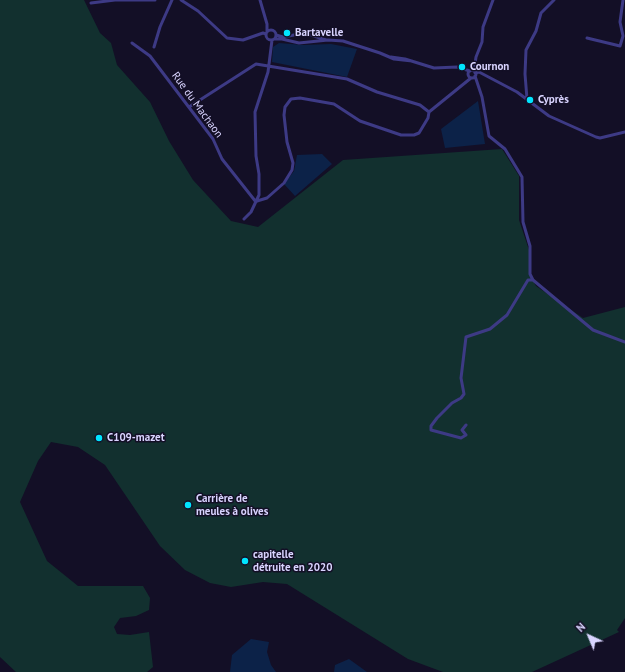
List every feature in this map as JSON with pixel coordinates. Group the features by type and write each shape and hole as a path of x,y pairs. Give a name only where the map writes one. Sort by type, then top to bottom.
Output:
{"street":[{"path":"91,3 115,0 155,0"},
{"path":"154,47 160,26 172,0"},
{"path":"181,0 198,11 227,38 243,40 257,35 299,43 328,40"},
{"path":"244,219 251,212 257,202 259,189 256,156 256,112 269,65 269,37 260,0"},
{"path":"257,202 267,198 284,183 292,170 293,162 287,142 284,115 285,107 291,99 300,98 334,104 360,121 401,135 414,135 419,133 428,118 429,112 467,80 472,73 482,42 483,27 493,0"},
{"path":"527,99 525,74 526,50 536,31 541,13 554,0"},
{"path":"587,38 620,46 623,36 620,22 622,0"},
{"path":"267,24 276,35 283,37 305,33 328,40 353,43 390,57 412,61 434,68 463,68 472,73 482,97 490,136 505,149 522,177 522,222 530,246 530,274 533,280 593,330 625,342"},
{"path":"269,37 271,30"},
{"path":"269,37 276,35"},
{"name":"Rue du Machaon","path":"132,43 138,50 150,56 213,139 222,159 257,202"},
{"path":"189,107 253,65 260,64 347,79 377,92 420,105 429,112"},
{"path":"472,73 479,72 527,99 549,116 600,138 625,132"},
{"path":"466,425 462,430 466,435 461,438 431,430 431,426 438,418 452,403 461,398 464,394 462,378 466,337 490,329 507,315 528,280 533,280"}],"green space":[{"path":"0,0 84,0 100,33 111,43 117,65 150,102 169,141 193,180 231,221 258,227 343,160 502,149 519,176 519,220 529,250 529,274 536,286 583,318 625,307 625,618 617,630 619,632 532,672 443,672 408,659 287,584 263,582 231,587 210,583 185,570 160,546 105,465 78,447 51,442 38,461 20,502 47,561 78,586 143,586 150,598 149,610 136,616 120,618 114,627 117,634 130,635 149,632 153,667 147,672 16,672 0,657"}],"water":[{"path":"279,43 303,45 331,44 357,49 347,77 272,62 273,47"},
{"path":"478,101 485,144 445,148 441,129"},
{"path":"322,154 332,164 295,196 284,184 294,171 297,155"},
{"path":"251,639 269,642 267,652 271,665 276,672 230,672 232,655"},
{"path":"349,659 367,672 334,672 335,665"}],"place":[{"name":"Bartavelle","path":"287,33"},
{"name":"Cournon","path":"462,67"},
{"name":"Cyprès","path":"530,100"},
{"name":"C109-mazet","path":"99,438"},
{"name":"Carrière de meules à olives","path":"188,505"},
{"name":"capitelle détruite en 2020","path":"245,561"}]}
